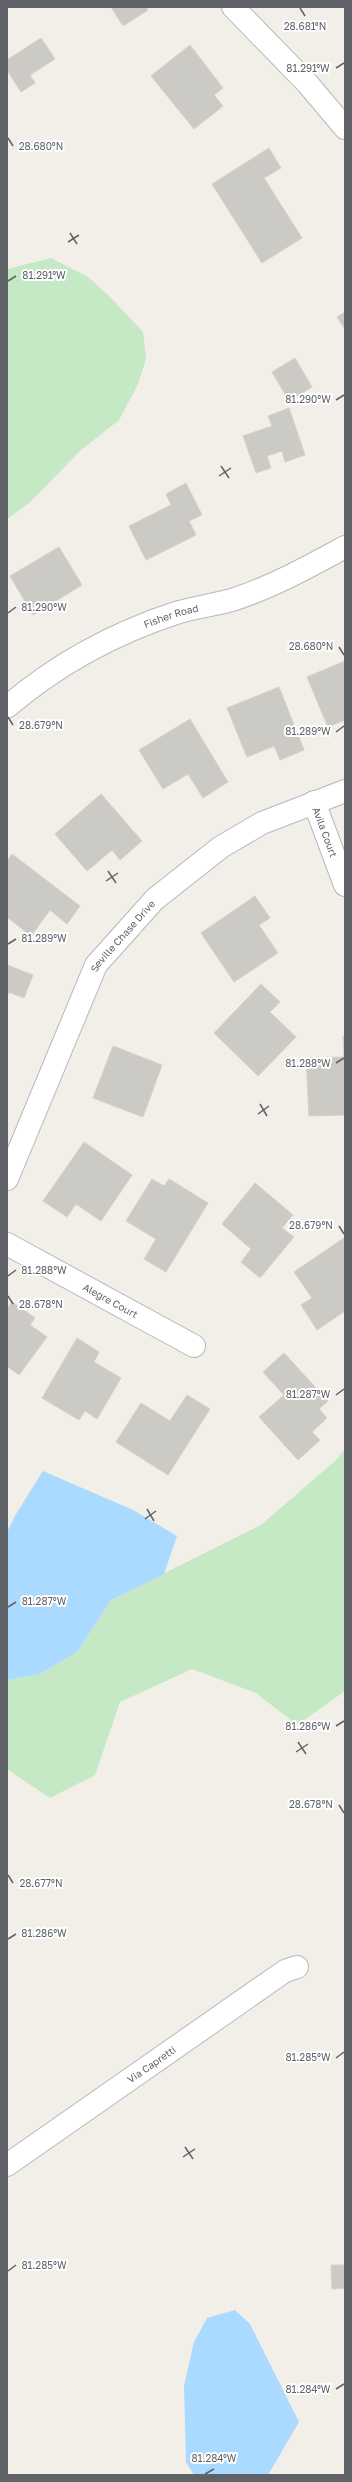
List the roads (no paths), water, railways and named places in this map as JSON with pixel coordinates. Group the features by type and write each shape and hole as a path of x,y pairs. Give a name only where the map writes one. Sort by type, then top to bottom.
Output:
{"street":[{"path":"233,7 307,83 345,128"},
{"name":"Fisher Road","path":"7,707 38,680 116,637 176,613 236,598 294,574 345,547"},
{"name":"Seville Chase Drive","path":"7,1179 96,965 155,899 182,876 221,847 262,823 345,791"},
{"name":"Avila Court","path":"314,802 345,885"},
{"name":"Alegre Court","path":"7,1244 194,1346"},
{"name":"Via Capretti","path":"7,2165 286,1971 297,1967"}],"water":[{"path":"43,1471 133,1510 177,1536 164,1574 111,1600 78,1651 40,1674 7,1680 7,1532 16,1514"},
{"path":"235,2310 250,2324 299,2422 268,2475 194,2475 186,2462 184,2386 194,2342 207,2318"}]}
